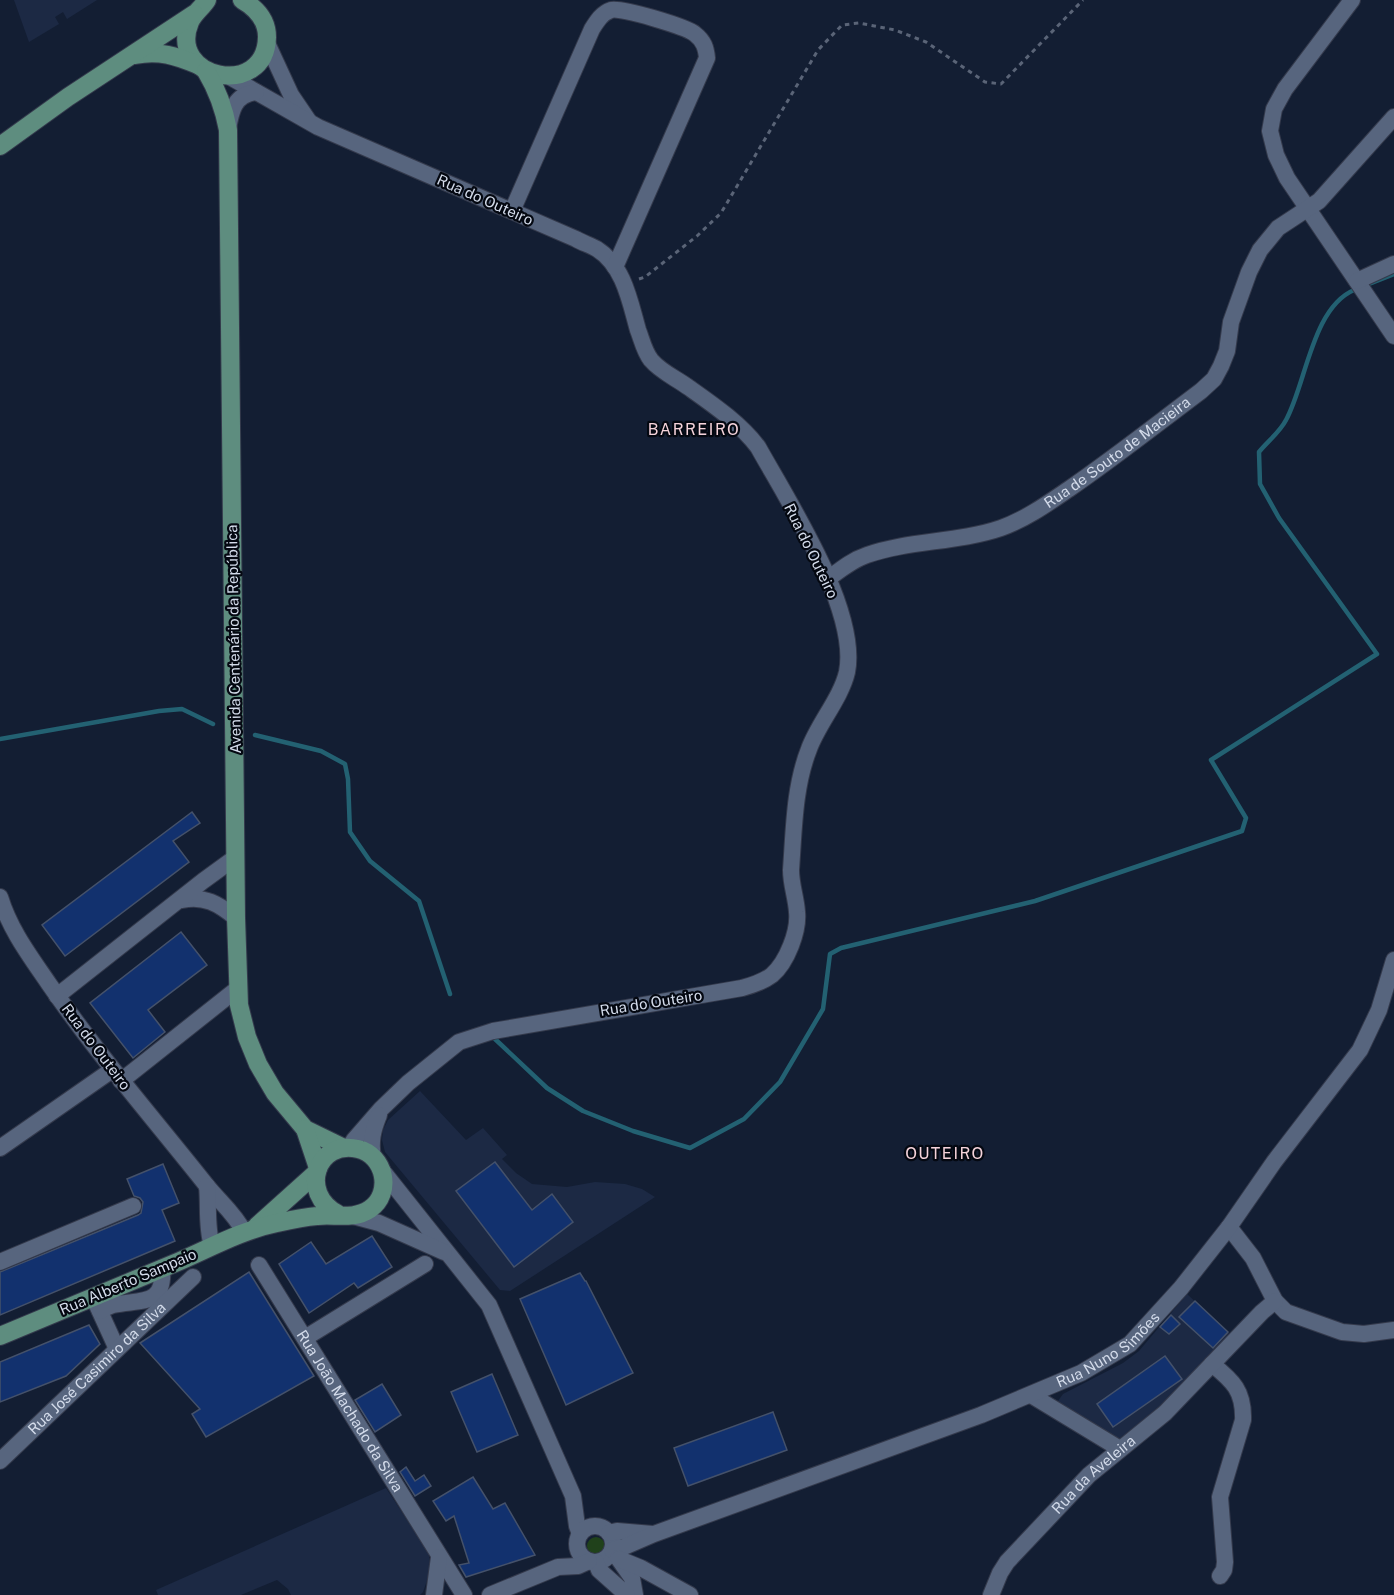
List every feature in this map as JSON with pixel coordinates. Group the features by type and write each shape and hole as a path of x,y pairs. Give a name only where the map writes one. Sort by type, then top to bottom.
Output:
{"main road":[{"path":"230,77 243,74 254,66 262,56 267,43 265,23 248,2"},
{"name":"Rua do Outeiro","path":"0,146 68,96 135,55 150,42 205,5"},
{"name":"Rua do Outeiro","path":"202,68 192,56 188,46 189,24 205,5"},
{"name":"Rua do Outeiro","path":"135,55 152,51 165,53 218,76 230,77"},
{"name":"Avenida Centenário da República","path":"202,68 217,90 224,107 228,130 237,989 243,1022 258,1064 275,1093 305,1129 317,1170"},
{"name":"Avenida Centenário da República","path":"305,1129 346,1148"},
{"path":"346,1148 366,1152 377,1163"},
{"name":"Rua Alberto Sampaio","path":"249,1230 317,1170 329,1155 346,1148"},
{"name":"Rua Alberto Sampaio","path":"0,1336 97,1304 162,1268 249,1230 318,1216 363,1214 379,1200 383,1190 384,1179 377,1163"},
{"name":"Rua Alberto Sampaio","path":"317,1170 315,1183 317,1193 329,1210 346,1215"}],"street":[{"path":"1352,0 1278,99 1270,131 1276,155 1287,178 1394,336"},
{"path":"512,211 592,29 603,14 618,9 694,32 706,48 707,58 615,267"},
{"path":"267,43 291,95 311,123"},
{"name":"Rua do Outeiro","path":"230,77 311,123 597,250 615,267 624,285 644,347 658,368 686,385 749,434 758,447 828,579 846,631 848,660 846,674 809,747 798,787 790,870 797,911 797,926 781,964 774,974 765,980 742,988 477,1035 459,1042 381,1108 346,1148"},
{"name":"Avenida Centenário da República","path":"228,130 231,110 238,100 247,93 256,92"},
{"name":"Rua de Souto de Macieira","path":"828,579 867,555 907,546 970,537 1001,528 1029,516 1099,469 1201,391 1214,379 1221,366 1227,351 1232,322 1249,273 1260,250 1278,228 1319,201 1394,117"},
{"path":"1357,281 1394,264"},
{"path":"57,996 236,857"},
{"name":"Rua do Outeiro","path":"0,897 10,925 57,996 117,1076 207,1186 249,1230"},
{"path":"182,900 199,898 211,900 236,918"},
{"name":"Rua Nuno Simões","path":"654,1534 617,1530 616,1551 633,1549 638,1540 1031,1395 1091,1368 1130,1344 1181,1288 1229,1227 1274,1162 1360,1050 1380,1010 1394,960"},
{"path":"0,1148 117,1076 237,989"},
{"name":"Rua do Outeiro","path":"377,1163 371,1144 373,1129 381,1108"},
{"name":"Rua Alberto Sampaio","path":"377,1163 475,1285 496,1318 573,1496 578,1539"},
{"path":"207,1186 209,1236 213,1246"},
{"path":"0,1262 133,1206"},
{"name":"Rua Alberto Sampaio","path":"346,1215 379,1223 449,1254"},
{"path":"1229,1227 1261,1272 1275,1301 1286,1312 1342,1332 1364,1334 1394,1330"},
{"path":"305,1338 425,1264"},
{"name":"Rua João Machado da Silva","path":"259,1265 464,1595"},
{"name":"Rua José Casimiro da Silva","path":"0,1461 193,1277"},
{"name":"Rua da Aveleira","path":"991,1595 1007,1562 1089,1475 1165,1413 1275,1301"},
{"path":"97,1304 117,1349"},
{"path":"1212,1364 1235,1384 1243,1408 1243,1420 1220,1497 1225,1562 1220,1576"},
{"path":"1031,1395 1120,1449"},
{"name":"Rua Alberto Sampaio","path":"573,1496 591,1515 616,1551"},
{"path":"558,1567 585,1529 616,1551 690,1595"},
{"path":"578,1539 580,1555 592,1562 627,1595"},
{"path":"490,1595 558,1567 578,1566 604,1560 616,1551"},
{"path":"616,1551 635,1595"},
{"path":"434,1595 440,1557"}],"path":[{"path":"624,285 645,277 697,236 721,213 818,50 843,25 859,22 895,30 926,42 985,82 1001,84 1083,0"}],"shaded area":[{"path":"14,0 97,0 67,19 63,12 55,17 59,24 29,42"},
{"path":"420,1091 466,1140 483,1128 507,1155 502,1159 532,1184 567,1187 595,1182 625,1184 642,1189 655,1197 510,1291 500,1290 385,1152 382,1140 383,1130 388,1120"},
{"path":"1187,1294 1232,1336 1181,1384 1183,1390 1120,1441 1059,1405 1058,1401 1063,1394 1123,1363 1139,1351"},
{"path":"386,1488 429,1553 430,1572 420,1595 291,1595 288,1589 277,1580 241,1595 158,1595 156,1590"}],"green space":[{"path":"592,1537 600,1537 605,1542 603,1553 592,1555 587,1550 587,1542"}],"building":[{"path":"192,812 200,823 173,841 189,862 65,956 42,925"},
{"path":"181,932 207,965 148,1010 165,1032 133,1058 90,1003"},
{"path":"495,1162 532,1210 552,1194 573,1222 514,1267 456,1191"},
{"path":"163,1164 179,1203 162,1210 175,1241 0,1315 0,1272 138,1215 141,1213 143,1202 134,1196 127,1179"},
{"path":"372,1236 392,1267 358,1288 354,1283 309,1313 279,1264 311,1242 326,1264"},
{"path":"249,1272 314,1376 206,1437 192,1414 200,1409 140,1343"},
{"path":"580,1273 633,1373 566,1405 520,1299"},
{"path":"1195,1301 1228,1332 1213,1348 1179,1317"},
{"path":"1171,1315 1180,1324 1169,1334 1160,1327"},
{"path":"89,1325 100,1344 66,1376 0,1402 0,1362"},
{"path":"1165,1356 1182,1379 1113,1427 1097,1404"},
{"path":"492,1374 518,1435 477,1452 451,1392"},
{"path":"382,1384 401,1415 375,1432 355,1400"},
{"path":"773,1412 787,1450 688,1486 674,1448"},
{"path":"406,1467 415,1481 424,1475 431,1486 415,1496 400,1472"},
{"path":"473,1477 493,1509 505,1503 535,1555 466,1577 459,1565 469,1563 454,1516 446,1521 433,1501"}],"waterway":[{"path":"1369,284 1394,274"},
{"path":"495,1039 547,1088 583,1111 633,1131 690,1148 744,1119 780,1082 823,1009 830,954 841,948 1035,901 1242,831 1246,818 1211,760 1377,654 1279,518 1260,484 1259,452 1286,420 1319,330 1328,313 1340,299 1354,290"},
{"path":"0,739 182,709 213,724"},
{"path":"255,735 321,751 345,764 348,779 350,832 370,861 419,901 450,994"}],"district":[{"name":"BARREIRO","path":"694,429"},
{"name":"OUTEIRO","path":"945,1153"}]}
